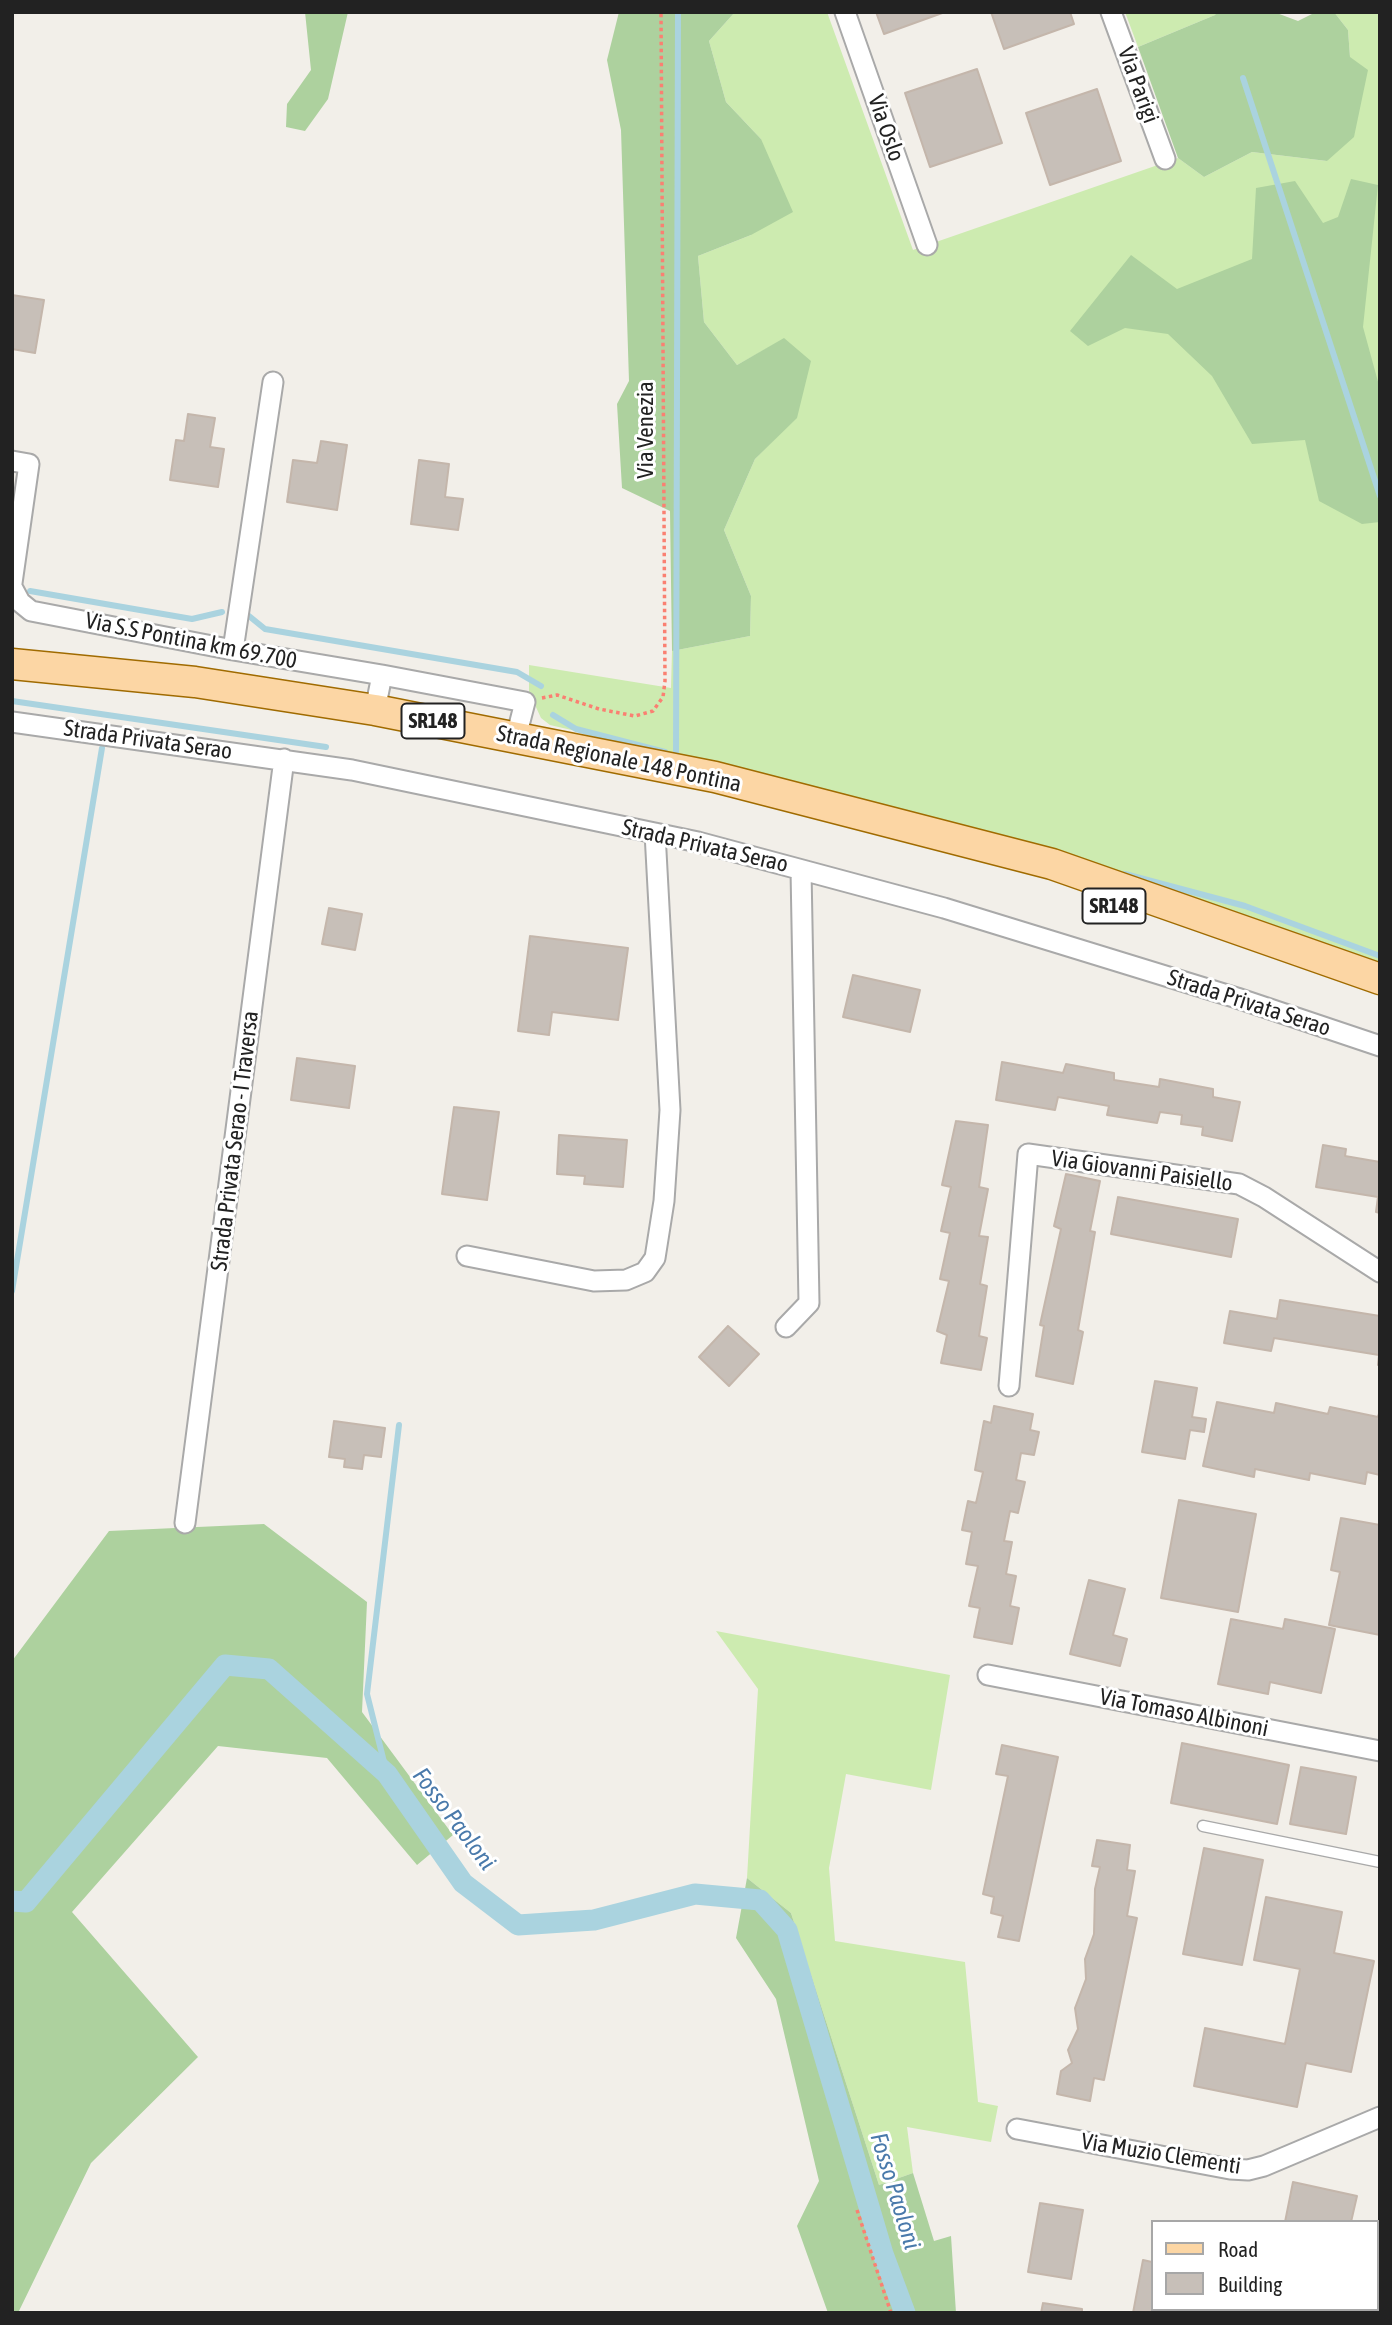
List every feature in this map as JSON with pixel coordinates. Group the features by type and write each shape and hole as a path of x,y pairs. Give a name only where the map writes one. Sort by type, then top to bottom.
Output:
{"main road":[{"name":"Strada Regionale 148 Pontina","path":"16,662 195,682 375,710 715,777 1052,864 1380,979"},
{"name":"Strada Regionale 148 Pontina","path":"849,813 1380,999"}],"street":[{"name":"Via Oslo","path":"845,12 927,244"},
{"name":"Via Parigi","path":"1111,12 1165,159"},
{"path":"233,650 273,382"},
{"name":"Via S.S Pontina km 69.700","path":"12,461 29,464 12,585 20,602 31,611 525,702"},
{"path":"375,710 382,676"},
{"path":"516,737 525,702"},
{"name":"Strada Privata Serao","path":"12,722 284,759 365,773 698,842 984,920 1237,998 1380,1046"},
{"name":"Strada Privata Serao - I Traversa","path":"185,1523 284,759"},
{"path":"467,1256 594,1281 626,1280 645,1272 655,1258 664,1201 670,1110 655,833"},
{"path":"786,1327 809,1303 802,870"},
{"name":"Via Giovanni Paisiello","path":"1009,1387 1028,1154 1239,1184 1264,1197 1380,1272"},
{"name":"Via Tomaso Albinoni","path":"989,1675 1380,1751"},
{"name":"Via Muzio Clementi","path":"1017,2129 1238,2170 1264,2166 1380,2117"}],"lane":[{"path":"1203,1826 1380,1862"}],"path":[{"name":"Via Venezia","path":"525,702 556,695 599,709 635,716 653,711 663,697 661,12"},
{"path":"857,2210 891,2313"}],"green space":[{"path":"305,12 348,12 328,99 305,131 286,127 287,104 311,70"},
{"path":"619,12 735,12 709,41 726,102 761,139 793,212 751,235 698,256 704,322 737,365 784,338 811,361 797,418 755,459 724,530 751,596 750,636 672,651 670,511 622,488 617,404 629,381 621,130 607,60"},
{"path":"735,12 827,12 913,250 1178,158 1204,177 1252,152 1327,161 1350,57 1348,30 1334,12 1380,12 1380,963 1183,895 791,781 550,725 541,718 529,692 529,665 671,688 672,651 750,636 751,596 724,530 755,459 796,417 784,339 737,365 704,322 698,256 751,235 761,139 726,102 709,41"},
{"path":"1125,12 1217,12 1138,47"},
{"path":"1217,12 1274,12 1298,21 1316,12 1334,12 1348,30 1350,57 1368,70 1354,137 1327,161 1252,152 1204,177 1178,158 1138,47"},
{"path":"1351,179 1378,185 1363,327 1380,389 1380,522 1362,524 1319,501 1305,440 1252,444 1212,376 1168,334 1125,328 1088,346 1070,331 1131,255 1177,289 1252,259 1256,188 1295,181 1323,223 1338,217"},
{"path":"264,1524 367,1602 362,1712 453,1835 417,1865 327,1758 218,1746 72,1912 198,2057 91,2163 18,2313 12,2313 12,1661 109,1531"},
{"path":"716,1631 950,1675 931,1790 846,1774 829,1868 835,1941 965,1962 978,2102 998,2106 991,2142 907,2127 913,2173 879,2185 791,1913 747,1878 758,1689"},
{"path":"747,1878 791,1913 879,2185 913,2173 934,2241 951,2236 956,2313 828,2313 797,2226 819,2181 776,1999 736,1938"}],"building":[{"path":"876,12 945,12 884,34"},
{"path":"991,12 1070,12 1074,24 1004,49"},
{"path":"977,69 1002,143 930,167 905,93"},
{"path":"1097,89 1121,161 1050,185 1026,113"},
{"path":"12,295 44,300 35,353 12,349"},
{"path":"188,414 215,418 210,447 224,449 218,487 170,480 176,440 184,441"},
{"path":"321,441 347,445 337,510 287,502 293,460 317,463"},
{"path":"419,460 449,464 445,497 463,499 458,530 411,524"},
{"path":"329,908 362,914 355,950 322,944"},
{"path":"530,936 628,948 618,1020 552,1012 549,1035 518,1031"},
{"path":"853,975 920,990 910,1032 843,1017"},
{"path":"297,1058 355,1066 349,1108 291,1100"},
{"path":"1002,1062 1063,1073 1066,1064 1114,1073 1114,1080 1159,1087 1160,1079 1213,1089 1213,1097 1240,1102 1232,1141 1202,1135 1203,1127 1181,1124 1182,1115 1160,1112 1157,1123 1107,1115 1109,1106 1058,1097 1055,1110 996,1100"},
{"path":"454,1107 499,1112 487,1200 442,1194"},
{"path":"956,1121 988,1125 979,1187 988,1189 979,1236 988,1237 980,1284 987,1286 979,1336 987,1338 981,1370 941,1363 947,1335 937,1331 949,1281 940,1279 950,1233 941,1231 951,1187 942,1185"},
{"path":"559,1135 627,1140 623,1187 584,1184 585,1176 557,1174"},
{"path":"1323,1145 1346,1149 1345,1156 1380,1162 1380,1213 1376,1212 1378,1197 1316,1187"},
{"path":"1066,1174 1100,1181 1090,1231 1095,1232 1078,1330 1083,1332 1073,1384 1036,1376 1044,1326 1040,1325 1061,1229 1054,1226"},
{"path":"1118,1197 1238,1219 1231,1257 1111,1234"},
{"path":"1280,1300 1380,1316 1380,1365 1379,1355 1274,1338 1271,1351 1224,1343 1230,1311 1277,1319"},
{"path":"728,1326 759,1354 729,1386 699,1357"},
{"path":"1155,1381 1197,1388 1192,1417 1206,1419 1204,1432 1190,1430 1185,1459 1142,1452"},
{"path":"1217,1402 1274,1413 1276,1403 1328,1414 1330,1407 1378,1417 1380,1410 1380,1475 1367,1472 1365,1484 1310,1473 1309,1480 1255,1469 1254,1477 1203,1466"},
{"path":"994,1406 1033,1414 1030,1430 1039,1432 1034,1455 1021,1453 1016,1480 1025,1482 1018,1513 1010,1511 1004,1541 1012,1542 1006,1574 1016,1576 1010,1606 1019,1608 1012,1644 974,1637 980,1608 969,1606 978,1566 966,1564 972,1532 962,1530 968,1501 976,1503 983,1472 975,1470 984,1421 991,1423"},
{"path":"334,1421 385,1428 381,1457 364,1455 362,1469 344,1467 345,1459 329,1457"},
{"path":"1179,1500 1256,1514 1238,1612 1161,1598"},
{"path":"1341,1518 1380,1525 1380,1635 1329,1625 1340,1572 1331,1570"},
{"path":"1089,1580 1125,1589 1113,1635 1127,1639 1120,1666 1070,1654"},
{"path":"1231,1619 1283,1629 1285,1619 1335,1629 1321,1693 1270,1682 1268,1694 1218,1684"},
{"path":"1182,1743 1289,1765 1277,1824 1171,1803"},
{"path":"1002,1745 1058,1757 1019,1941 998,1937 1003,1916 991,1913 994,1897 983,1894 1008,1776 996,1774"},
{"path":"1301,1767 1356,1777 1346,1834 1290,1824"},
{"path":"1097,1840 1130,1845 1127,1870 1135,1871 1127,1916 1137,1918 1104,2080 1094,2078 1090,2101 1057,2094 1061,2071 1072,2063 1068,2050 1078,2029 1075,2008 1086,1979 1085,1959 1094,1934 1095,1889 1100,1867 1092,1866"},
{"path":"1204,1848 1263,1860 1242,1965 1183,1954"},
{"path":"1266,1897 1342,1912 1334,1953 1374,1961 1351,2072 1306,2063 1297,2107 1194,2086 1205,2028 1285,2044 1300,1969 1254,1960"},
{"path":"1293,2182 1357,2196 1351,2220 1285,2220"},
{"path":"1040,2203 1083,2210 1071,2279 1028,2272"},
{"path":"1143,2260 1150,2262 1150,2311 1177,2313 1133,2313"},
{"path":"1380,2272 1380,2313 1366,2313 1378,2311"},
{"path":"1043,2303 1082,2309 1082,2313 1041,2313"},
{"path":"1256,2311 1320,2311 1319,2313"}],"waterway":[{"path":"676,755 678,12"},
{"path":"1243,78 1380,496"},
{"path":"30,591 192,619 222,612"},
{"path":"249,616 265,629 517,672 541,686"},
{"path":"12,701 326,747"},
{"path":"553,715 576,729 665,752"},
{"path":"12,1291 102,748"},
{"path":"1125,874 1245,906 1380,956"},
{"path":"387,1774 367,1694 399,1425"},
{"name":"Fosso Paoloni","path":"12,1901 26,1902 225,1665 269,1669 387,1774 463,1883 518,1925 594,1920 695,1894 760,1900 787,1930 883,2254 905,2313"}]}
